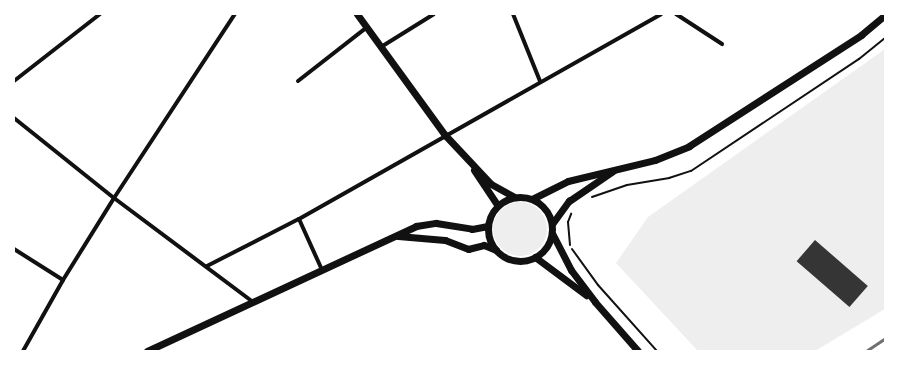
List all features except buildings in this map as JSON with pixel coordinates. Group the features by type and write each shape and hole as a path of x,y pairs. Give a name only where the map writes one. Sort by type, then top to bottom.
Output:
{"street":[{"path":"14,81 100,14"},
{"path":"23,351 63,280 114,198 235,14"},
{"path":"357,14 445,135 466,158 491,184 514,197 532,199 545,209 552,224 552,234 546,247 535,257 515,260 484,245 468,249 445,240 396,236"},
{"path":"381,47 434,14"},
{"path":"207,266 299,219 540,81 661,14"},
{"path":"676,14 722,44"},
{"path":"514,15 540,81"},
{"path":"532,199 568,181 655,160 689,146 860,35 885,16"},
{"path":"298,81 367,27"},
{"path":"14,118 114,198 207,266 253,302"},
{"path":"466,158 498,206"},
{"path":"552,224 569,202 615,170"},
{"path":"496,250 491,243 488,226 498,206 514,197"},
{"path":"299,219 322,270"},
{"path":"147,351 425,224 472,229 488,226"},
{"path":"552,234 571,270 595,302 638,351"},
{"path":"14,249 63,280"},
{"path":"535,257 595,302"}],"path":[{"path":"590,198 627,186 669,178 691,171 860,59 885,38"},
{"path":"574,208 568,222 570,245 598,285 657,351"}],"shaded area":[{"path":"885,49 885,309 815,351 698,351 616,263 648,217"},
{"path":"520,202 530,204 539,210 545,219 547,229 545,239 539,248 530,254 520,256 510,254 501,248 495,239 493,229 495,219 501,210 510,204"}],"railway":[{"path":"866,351 885,338"}]}
